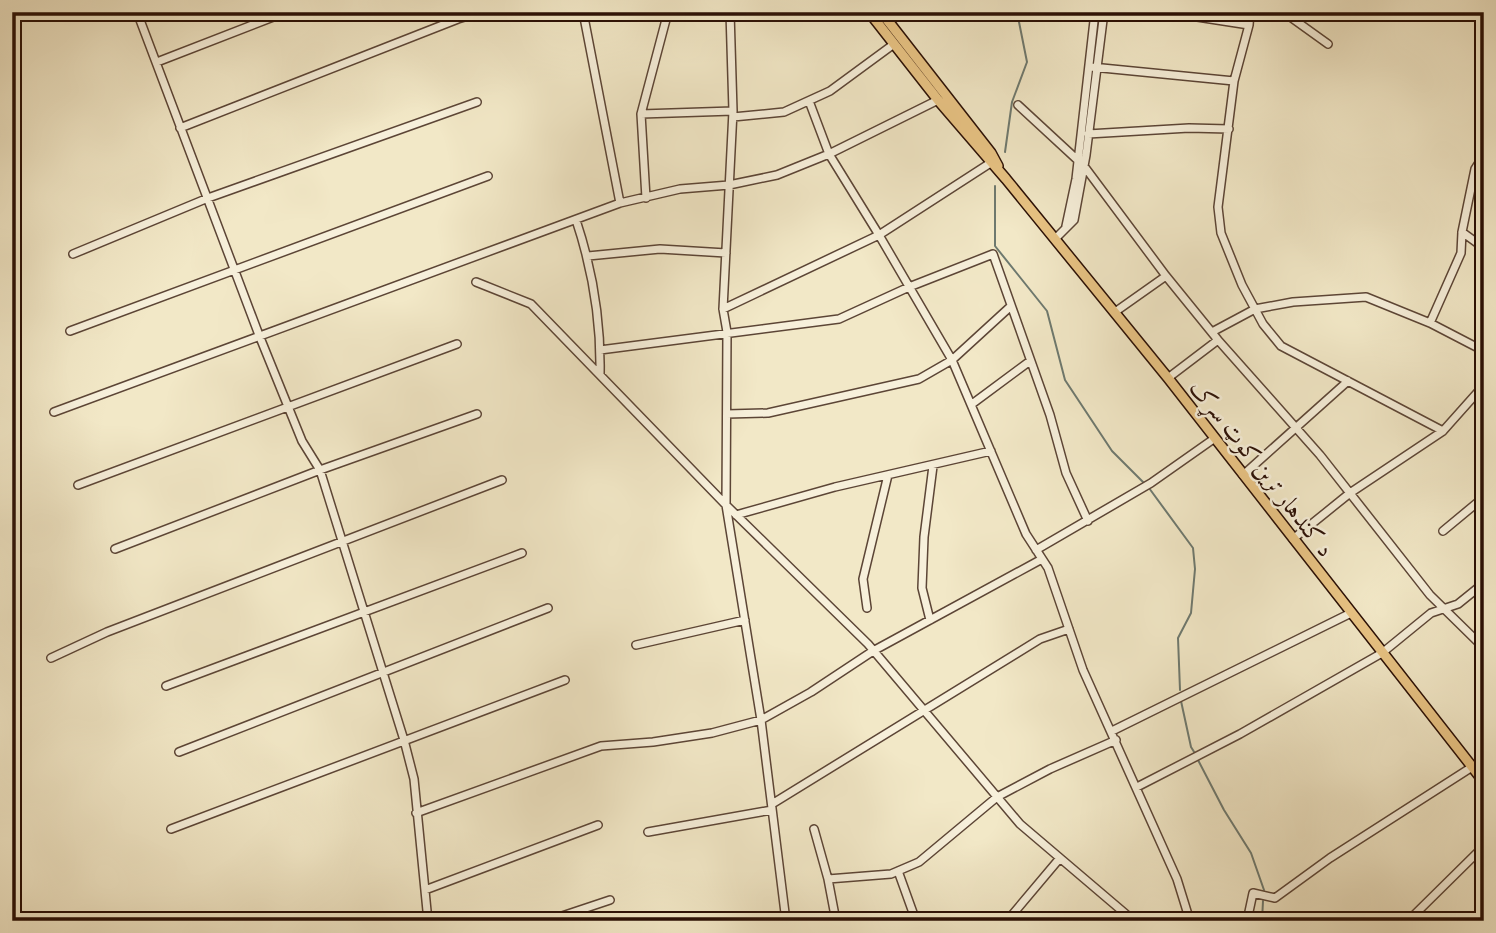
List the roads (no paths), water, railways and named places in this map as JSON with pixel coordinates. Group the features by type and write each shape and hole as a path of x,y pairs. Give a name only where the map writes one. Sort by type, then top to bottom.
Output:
{"main road":[{"name":"د کندهار ترين کوټ سړک","path":"869,12 938,100 993,161"},
{"name":"د کندهار ترين کوټ سړک","path":"881,12 1006,179 1168,378 1484,782"}],"street":[{"path":"137,12 259,335 302,441 320,470 414,779 428,921"},
{"path":"157,62 286,12"},
{"path":"180,128 481,12"},
{"path":"583,12 620,203"},
{"path":"646,198 641,114 668,12"},
{"path":"730,12 733,114 723,309 727,332 726,505 761,720 786,921"},
{"path":"888,21 907,12"},
{"path":"1055,239 1066,227 1088,134 1095,12"},
{"path":"1081,164 1092,67 1104,12"},
{"path":"1165,12 1249,25"},
{"path":"1328,44 1289,16 1250,13 1234,81 1219,196 1221,233 1241,285 1263,324 1280,345 1443,431"},
{"path":"641,114 784,112 830,91 894,44"},
{"path":"1092,67 1234,81"},
{"path":"54,412 620,203 680,189 729,185 777,175 829,154 938,100"},
{"path":"809,101 829,154 952,360 1026,534 1048,568 1083,670 1177,879 1189,921"},
{"path":"73,254 208,198 477,102"},
{"path":"1018,105 1081,164 1218,340 1296,428 1442,608 1484,648"},
{"path":"1088,134 1189,128 1229,129"},
{"path":"1430,323 1461,253 1462,232 1475,169 1484,155"},
{"path":"723,309 879,235 993,161"},
{"path":"71,331 488,176"},
{"path":"576,220 588,256 596,297 600,374"},
{"path":"1462,232 1484,248"},
{"path":"588,256 660,249 726,253"},
{"path":"600,350 839,319 909,287 993,254 1050,415 1066,473 1088,521"},
{"path":"1115,312 1166,276"},
{"path":"476,282 531,304 726,505 873,651 1020,824 1134,921"},
{"path":"1212,332 1255,309 1293,302 1366,297 1430,323 1484,351"},
{"path":"727,414 768,413 919,379 952,360 1011,306"},
{"path":"1168,378 1218,340"},
{"path":"78,485 287,405 457,344"},
{"path":"972,404 1030,361"},
{"path":"1243,475 1348,381"},
{"path":"1293,539 1350,494 1443,431 1484,385"},
{"path":"115,549 320,470 477,414"},
{"path":"1036,550 1151,483 1215,438"},
{"path":"736,514 835,487 991,451"},
{"path":"930,620 922,588 924,537 933,466"},
{"path":"867,608 863,579 888,475"},
{"path":"51,657 120,627 502,480"},
{"path":"1443,531 1484,496"},
{"path":"166,686 522,553"},
{"path":"416,813 601,746 712,733 761,720 811,692 873,651 1042,559"},
{"path":"1137,787 1240,734 1382,653 1431,613 1458,604 1484,583"},
{"path":"179,752 548,608"},
{"path":"1112,731 1351,613"},
{"path":"636,645 745,620"},
{"path":"648,832 772,807 1040,639 1069,629"},
{"path":"171,829 565,680"},
{"path":"828,879 891,874 919,862 998,797 1050,769 1116,740"},
{"path":"1247,921 1254,893 1275,898 1330,858 1472,767"},
{"path":"425,890 598,825"},
{"path":"814,830 836,921"},
{"path":"1408,921 1484,846"},
{"path":"1007,921 1060,858"},
{"path":"898,871 916,921"},
{"path":"547,921 610,900"},
{"path":"1116,921 1125,913"}],"waterway":[{"path":"1005,152 1012,102 1027,62 1017,12"},
{"path":"995,186 995,246 1047,311 1065,380 1112,451 1145,484"},
{"path":"1149,488 1193,548 1195,569 1191,613 1178,638 1180,690"},
{"path":"1181,701 1191,747 1196,755"},
{"path":"1198,760 1224,810 1251,853 1264,890"},
{"path":"1262,921 1263,901"}]}
